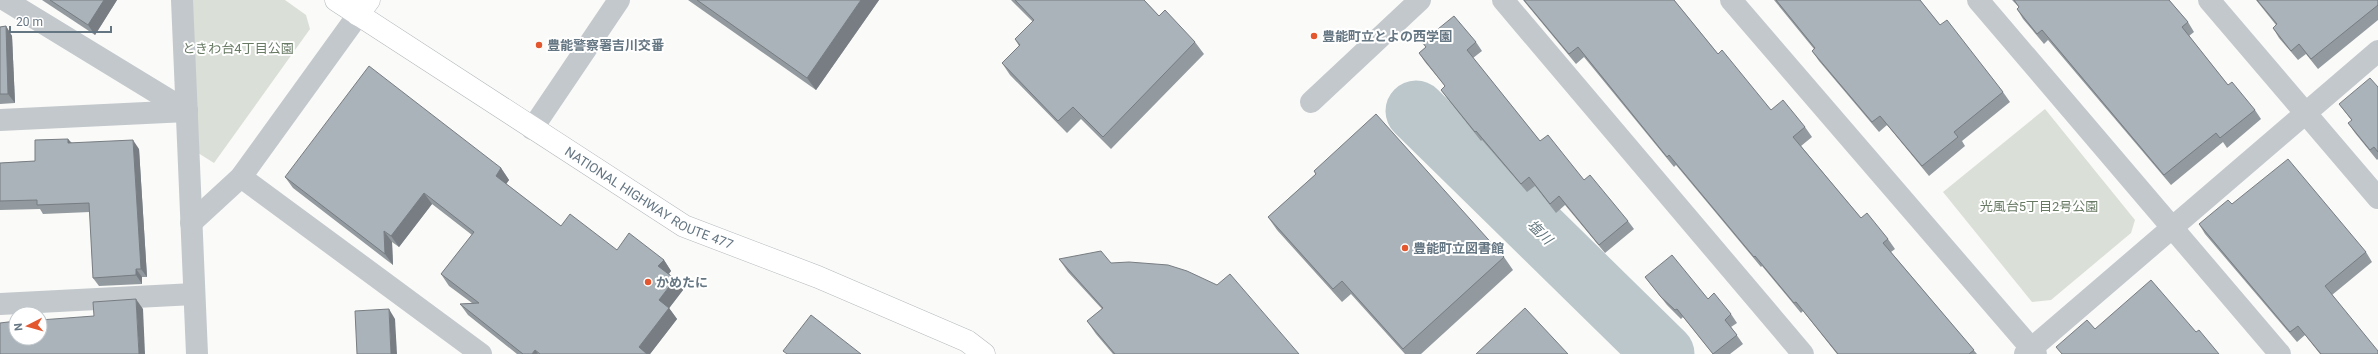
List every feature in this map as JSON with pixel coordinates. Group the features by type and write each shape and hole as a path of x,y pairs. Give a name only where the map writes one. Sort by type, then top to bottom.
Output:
{"highway":[{"name":"NATIONAL HIGHWAY ROUTE 477","path":"336,0 363,8 532,129 684,226 818,276 967,341 984,354"}],"street":[{"path":"5,0 186,111"},
{"path":"182,0 197,354"},
{"path":"532,129 619,0"},
{"path":"1311,102 1420,0"},
{"path":"1503,0 1803,354"},
{"path":"1731,0 2030,352 2172,227 2378,51"},
{"path":"1978,0 2280,354"},
{"path":"2209,0 2378,198"},
{"path":"192,223 241,177 363,8"},
{"path":"0,120 186,111"},
{"path":"241,177 480,354"},
{"path":"0,304 194,294"}],"green space":[{"name":"ときわ台4丁目公園","path":"188,0 285,0 306,15 310,29 214,163 195,151"},
{"name":"光風台5丁目2号公園","path":"2045,109 2135,220 2131,233 2051,300 2032,302 1943,192"}],"building":[{"path":"50,0 104,0 88,25"},
{"path":"697,0 861,0 807,78"},
{"path":"1015,0 1144,0 1159,16 1165,10 1195,42 1103,137 1073,107 1058,121 1002,63 1020,45 1015,39 1034,20"},
{"path":"1524,0 1674,0 1718,54 1722,50 1771,110 1783,100 1805,127 1793,137 1861,218 1867,213 1888,239 1883,243 1974,350 1969,354 1838,354 1796,302 1794,303 1755,256 1754,257 1669,155 1667,157 1578,47 1569,54"},
{"path":"1776,0 1920,0 1940,25 1947,20 2003,92 1954,132 1958,137 1922,166 1880,116 1872,122 1812,51 1815,48"},
{"path":"2014,0 2169,0 2188,22 2182,27 2228,85 2232,82 2255,110 2220,138 2216,133 2164,175 2042,30 2037,34 2017,9 2019,7"},
{"path":"2257,0 2378,0 2378,5 2311,59 2299,44 2291,51 2273,28 2277,24"},
{"path":"1454,16 1476,42 1467,50 1540,141 1548,135 1584,180 1590,175 1628,221 1599,245 1559,196 1550,204 1529,177 1521,184 1476,131 1475,132 1441,90 1445,86 1419,53 1426,47 1422,42"},
{"path":"6,26 8,94 0,94 0,27"},
{"path":"369,66 501,168 496,176 561,226 570,214 617,250 629,233 664,260 658,266 675,279 659,300 669,308 639,347 647,354 540,354 535,350 532,354 523,354 460,304 479,303 441,274 474,232 424,193 391,236 384,231 385,254 285,177"},
{"path":"2370,78 2378,87 2378,152 2374,147 2370,150 2348,123 2352,120 2339,104"},
{"path":"1376,114 1504,257 1403,349 1342,281 1333,289 1268,217 1316,174 1314,171"},
{"path":"68,139 68,143 133,140 141,269 136,269 136,275 93,278 89,203 37,205 37,200 0,201 0,163 35,161 35,140"},
{"path":"2288,159 2366,252 2325,286 2378,351 2378,354 2321,354 2298,326 2290,332 2199,224 2228,200 2232,204"},
{"path":"1101,251 1111,263 1129,262 1168,265 1187,271 1217,285 1230,274 1299,354 1115,354 1087,321 1103,308 1059,259"},
{"path":"1672,255 1708,299 1714,293 1731,314 1725,320 1737,335 1713,354 1677,309 1675,310 1661,297 1645,277"},
{"path":"2151,280 2196,332 2199,330 2219,354 2062,354 2056,347 2087,320 2095,329"},
{"path":"136,299 139,354 0,354 0,323 8,322 8,346 48,346 48,319 94,316 93,302"},
{"path":"1525,308 1568,354 1476,354"},
{"path":"389,309 391,354 357,354 355,311"},
{"path":"811,315 861,354 787,354 783,351"}],"waterway":[{"name":"塩川","path":"1416,111 1664,354"}],"place":[{"name":"豊能町立とよの西学園","path":"1314,36"},
{"name":"豊能警察署吉川交番","path":"539,45"},
{"name":"豊能町立図書館","path":"1405,248"},
{"name":"かめたに","path":"648,282"}]}
